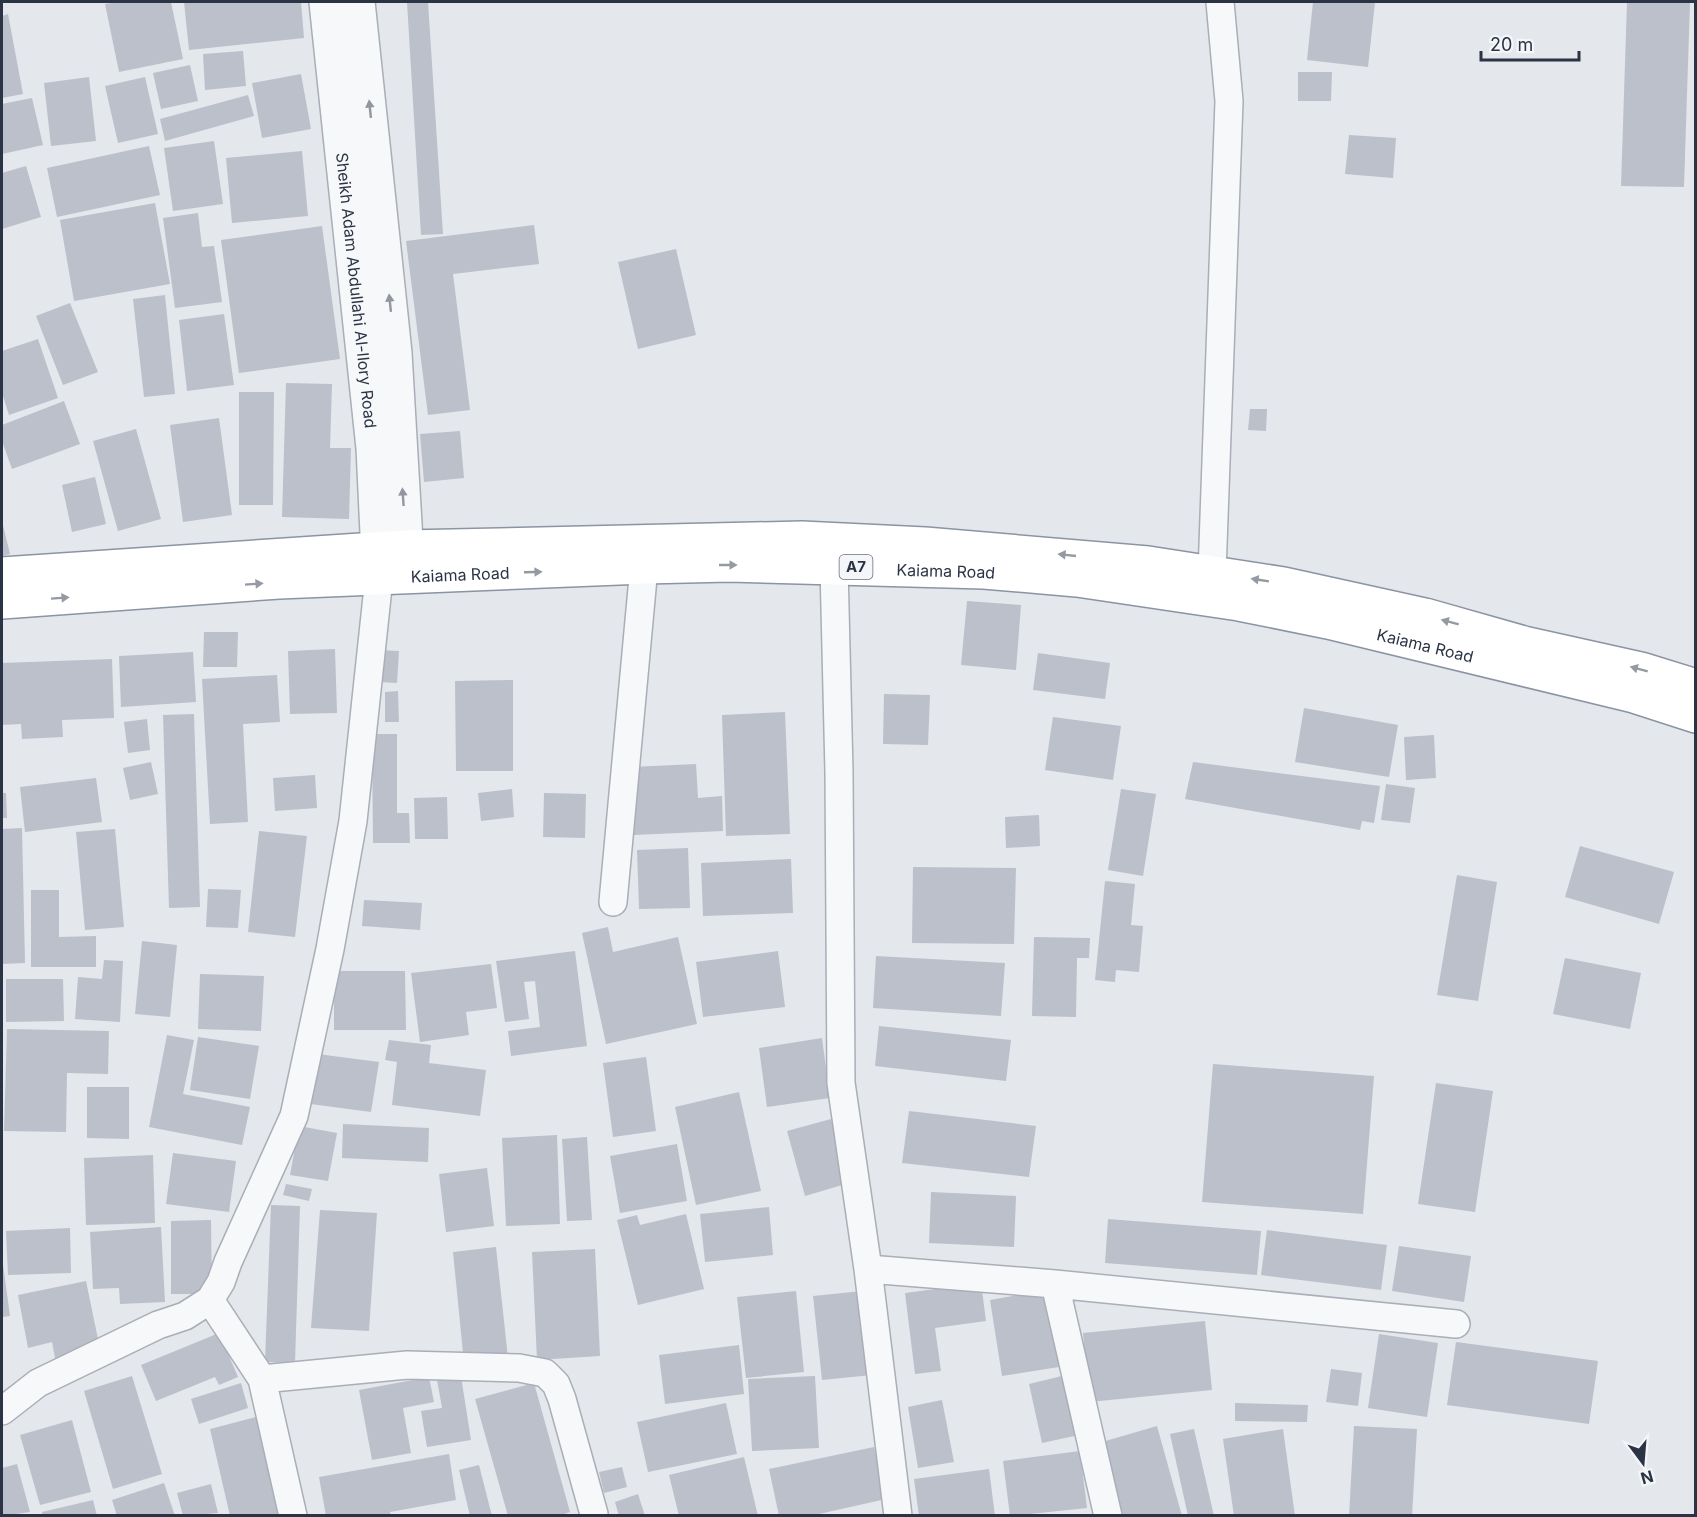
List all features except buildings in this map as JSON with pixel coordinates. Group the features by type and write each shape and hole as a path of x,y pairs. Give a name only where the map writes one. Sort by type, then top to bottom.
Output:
{"highway":[{"name":"Kaiama Road","path":"2,574 393,563 802,538 1035,552 1148,562 1284,584 1425,615 1524,643 1641,669 1695,686"},
{"name":"Kaiama Road","path":"2,602 393,563 644,567 729,565 984,572 1077,580 1239,604 1339,625 1634,696 1695,716"}],"street":[{"name":"Sheikh Adam Abdullahi Al-Ilory Road","path":"326,2 373,448 393,563"},
{"name":"Sheikh Adam Abdullahi Al-Ilory Road","path":"358,2 395,353 393,563"},
{"path":"1212,573 1229,101 1220,2"},
{"path":"2,1411 38,1383 158,1325 185,1316 210,1300 221,1282 294,1116 330,949 353,821 393,563"},
{"path":"613,902 644,567"},
{"path":"834,567 839,772 841,1083 868,1269 898,1515"},
{"path":"868,1269 1055,1284 1456,1324"},
{"path":"1055,1284 1108,1515"},
{"path":"210,1300 262,1379 293,1515"},
{"path":"262,1379 407,1365 519,1368 545,1373 556,1383 562,1399 594,1514"}]}
